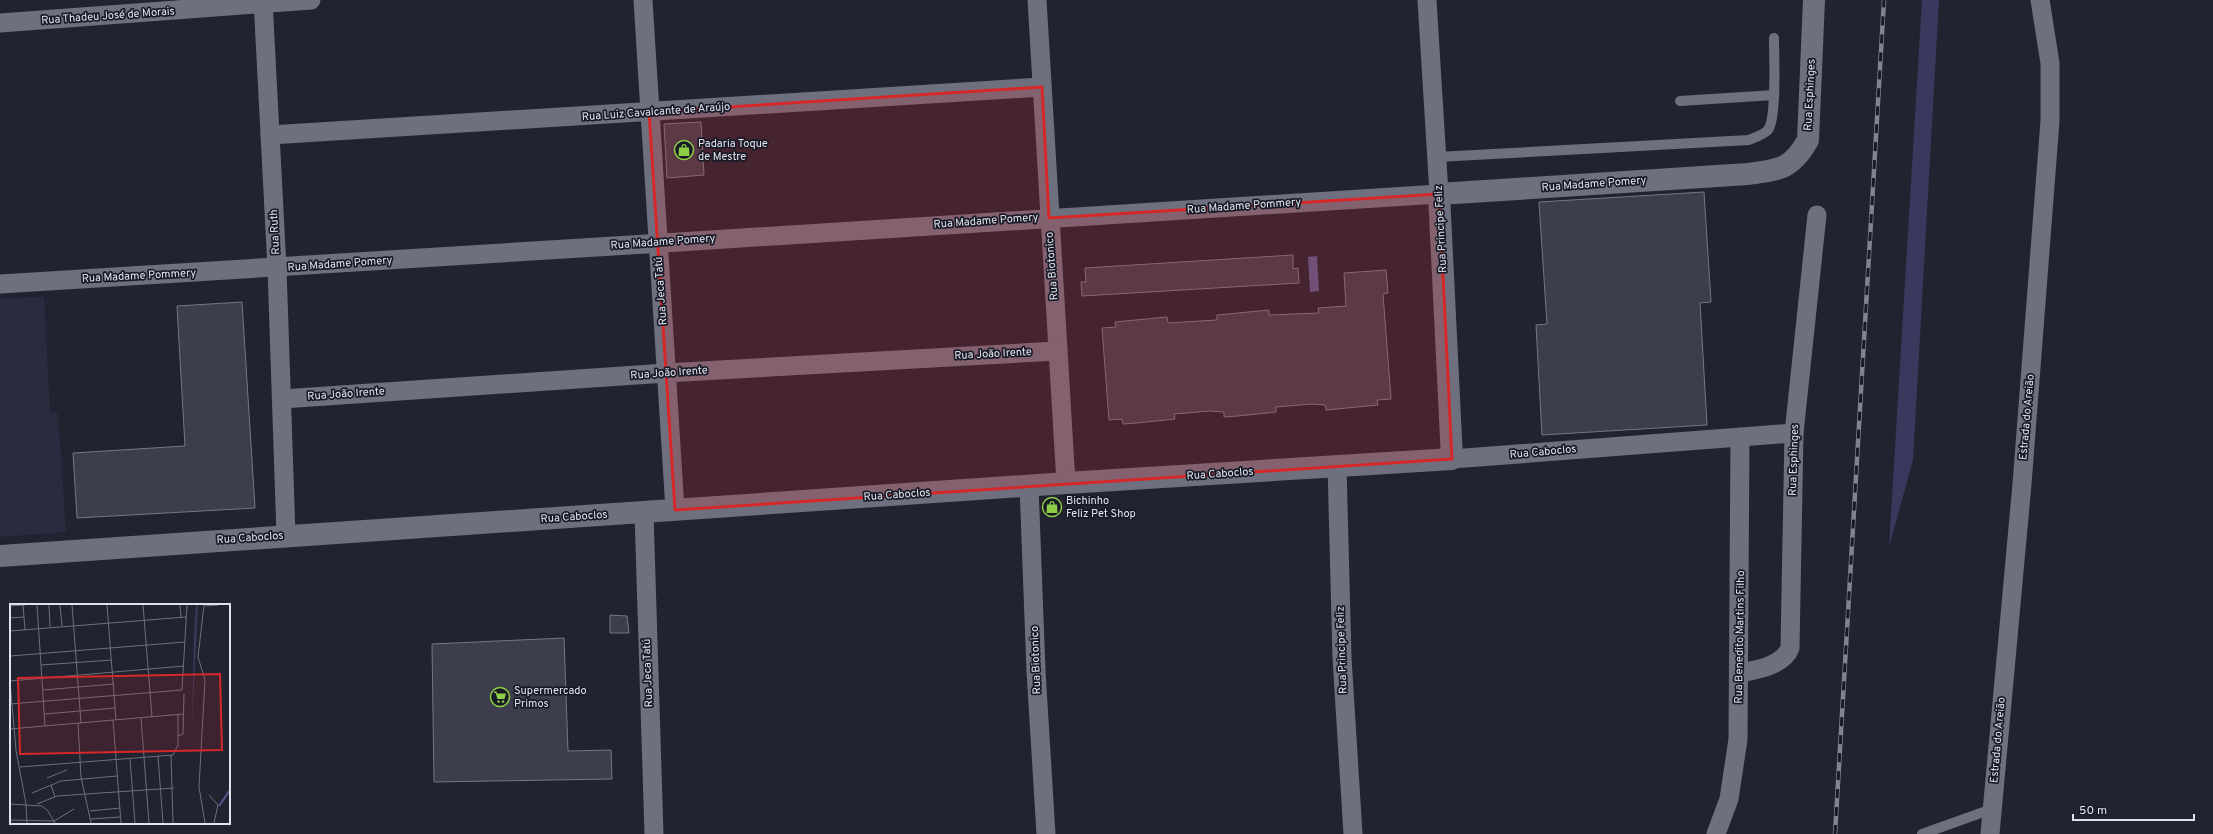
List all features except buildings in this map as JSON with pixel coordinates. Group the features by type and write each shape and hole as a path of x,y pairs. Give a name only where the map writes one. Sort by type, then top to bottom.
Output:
{"street":[{"name":"Rua Thadeu José de Morais","path":"0,24 263,2 311,0"},
{"name":"Rua Jeca Tatú","path":"643,0 675,510"},
{"name":"Rua Biotonico","path":"1037,0 1066,483"},
{"name":"Rua Principe Feliz","path":"1427,0 1437,157 1452,459"},
{"name":"Rua Esphinges","path":"1748,174 1774,171 1790,164 1799,155 1808,140 1814,0"},
{"name":"Estrada do Areião","path":"1990,834 2022,484 2050,121 2050,63 2040,0"},
{"name":"Rua Ruth","path":"263,2 277,268 286,535"},
{"name":"Rua Luiz Cavalcante de Araújo","path":"270,135 1042,87"},
{"name":"Rua Madame Pomery","path":"1439,194 1748,174"},
{"name":"Rua Madame Pommery","path":"1049,218 1439,194"},
{"name":"Rua Esphinges","path":"1740,673 1764,667 1784,657 1790,648 1794,433 1817,215"},
{"name":"Rua Madame Pomery","path":"277,268 658,242 1049,218"},
{"name":"Rua Madame Pommery","path":"0,284 277,268"},
{"name":"Rua João Irente","path":"282,399 666,373 1057,351"},
{"name":"Rua Caboclos","path":"0,556 286,535 644,513 1066,483 1452,459 1794,433"},
{"name":"Rua Benedito Martins Filho","path":"1716,834 1729,799 1736,763 1738,739 1740,673 1740,437"},
{"name":"Rua Principe Feliz","path":"1337,466 1342,658 1353,834"},
{"name":"Rua Biotonico","path":"1028,486 1036,672 1046,834"},
{"name":"Rua Jeca Tatú","path":"644,513 654,834"}],"lane":[{"path":"1437,157 1749,140 1769,129 1774,96 1774,38"},
{"path":"1680,101 1774,96"},
{"path":"1922,834 1992,809"}],"highlighted area":[{"path":"1042,87 1049,218 1439,194 1452,459 675,510 649,112"}],"shaded area":[{"path":"1922,0 1939,0 1913,460 1889,547"},
{"path":"1317,256 1319,291 1310,292 1308,257"},
{"path":"44,297 50,412 58,414 66,532 0,537 0,299"}],"railway":[{"path":"1835,834 1884,0"}],"place":[{"name":"Padaria Toque de Mestre","path":"684,150"},
{"name":"Bichinho Feliz Pet Shop","path":"1052,507"},
{"name":"Supermercado Primos","path":"500,697"}]}
